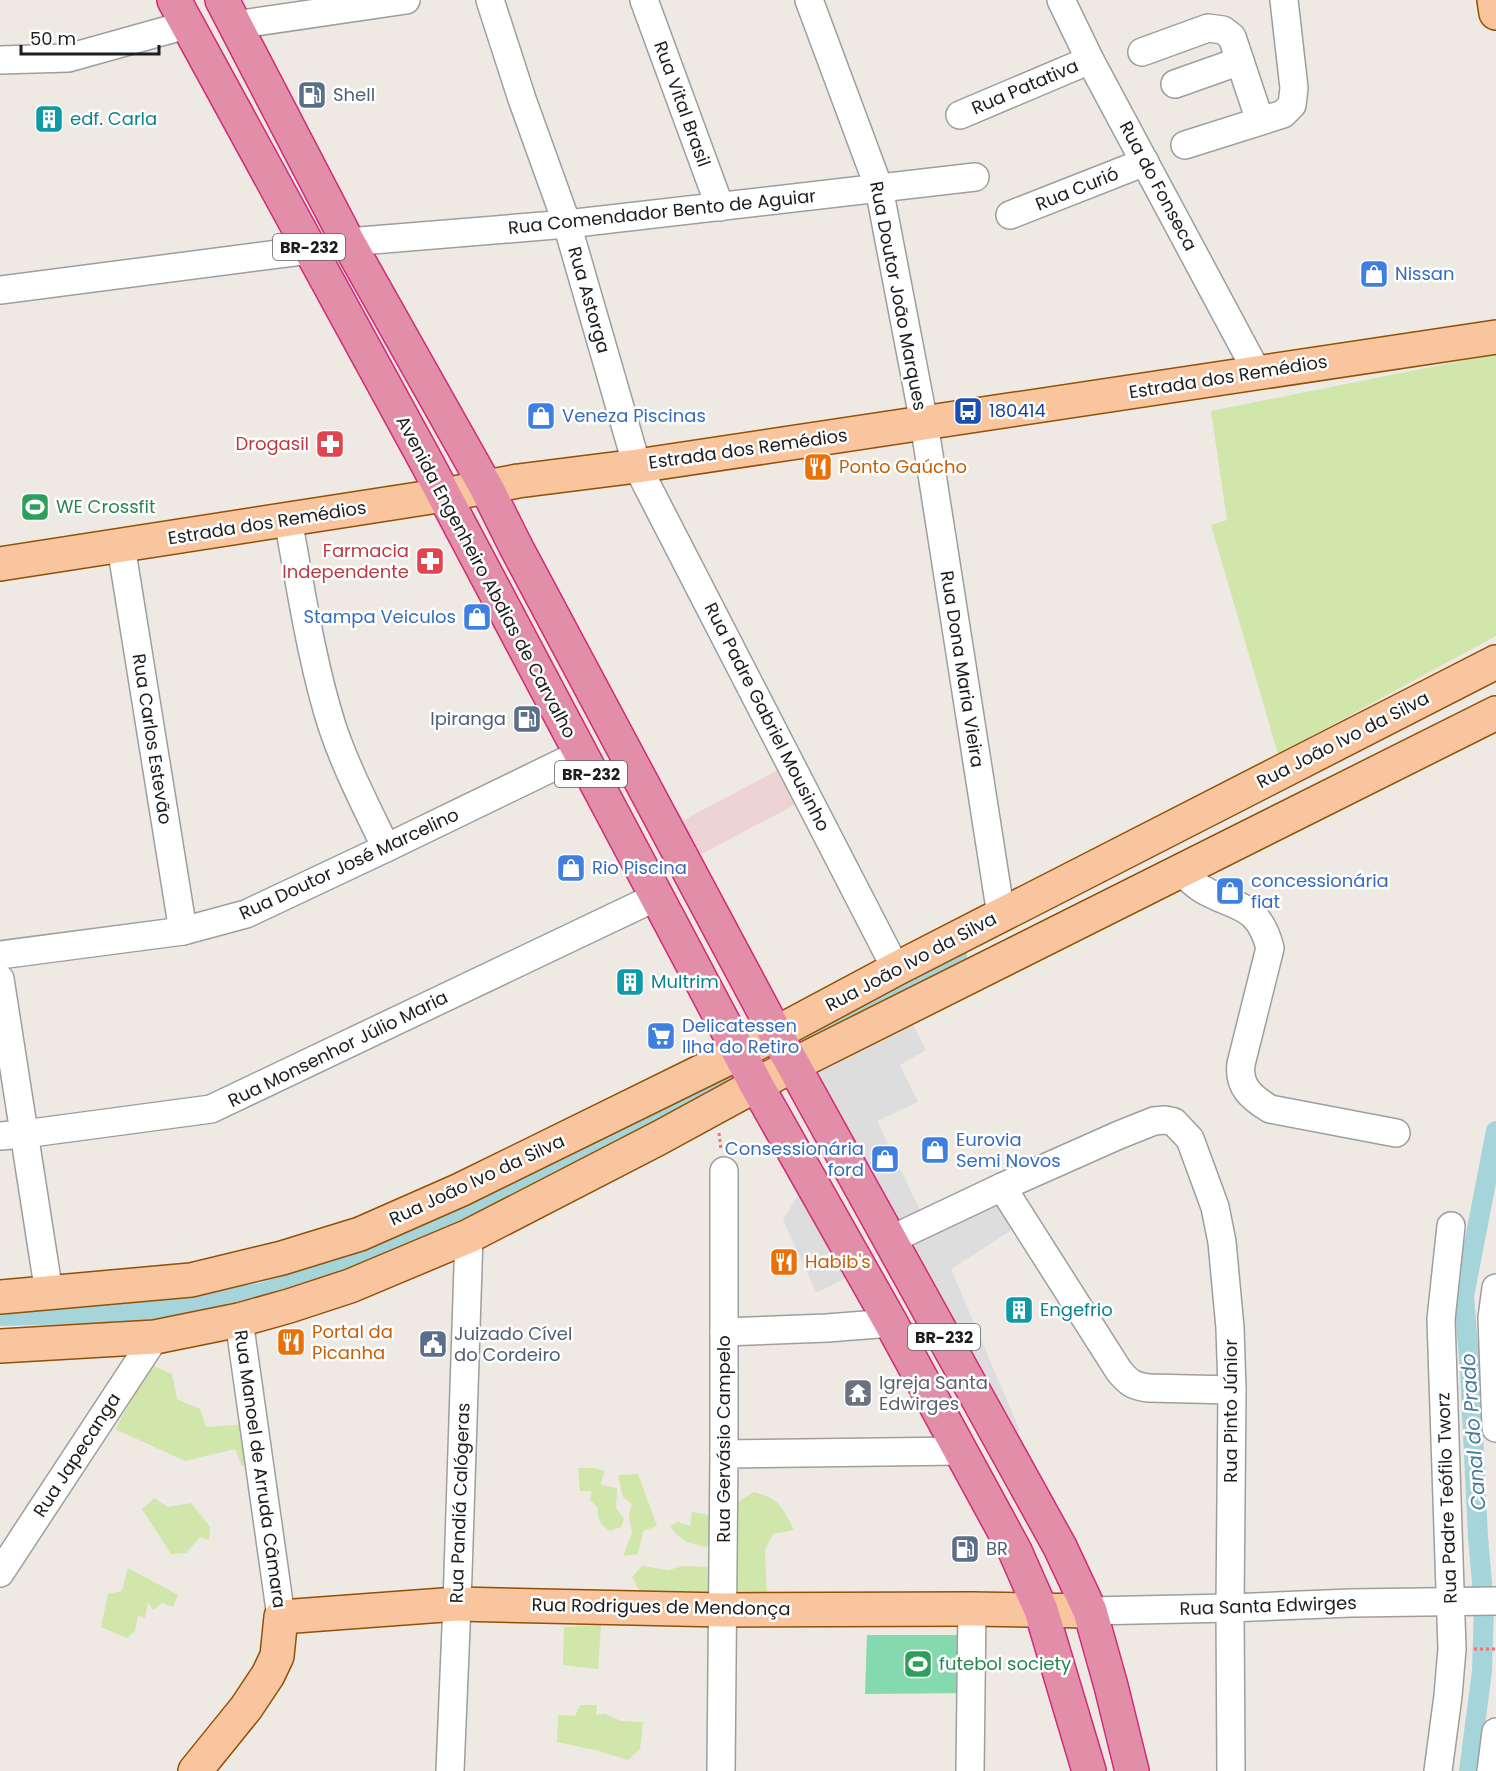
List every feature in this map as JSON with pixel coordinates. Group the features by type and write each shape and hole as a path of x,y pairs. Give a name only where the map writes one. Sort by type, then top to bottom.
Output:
{"highway":[{"name":"Avenida Engenheiro Abdias de Carvalho","path":"180,13 444,495 739,1053 891,1323 1015,1551 1041,1610 1089,1771"},
{"name":"BR-232","path":"229,13 348,242 486,487 776,1034 1060,1547 1090,1611 1132,1771"}],"main road":[{"path":"1494,0 1496,13"},
{"name":"Estrada dos Remédios","path":"0,564 288,520 518,481 637,466 1496,337"},
{"name":"Rua João Ivo da Silva","path":"0,1297 191,1280 282,1258 360,1234 460,1190 739,1053 896,969 1496,662"},
{"name":"Rua João Ivo da Silva","path":"0,1346 155,1337 239,1320 350,1286 469,1236 793,1065 1496,713"},
{"name":"Rua Rodrigues de Mendonça","path":"281,1617 457,1604 723,1610 1041,1610"},
{"name":"Rua Santa Edwirges","path":"1041,1610 1090,1611"},
{"name":"Rua Manoel de Arruda Câmara","path":"195,1771 246,1708 268,1675 277,1656 281,1617"}],"street":[{"path":"229,13 406,0"},
{"name":"Rua Astorga","path":"490,0 522,99 567,224 637,466"},
{"name":"Rua Vital Brasil","path":"644,0 720,207"},
{"name":"Rua Doutor João Marques","path":"809,0 879,188 924,423"},
{"name":"Rua do Fonseca","path":"1061,0 1090,60 1257,372"},
{"path":"1185,145 1283,114 1292,105 1294,88 1284,0"},
{"path":"0,60 68,58 180,13"},
{"path":"1142,52 1208,28 1223,30 1232,37 1260,121"},
{"name":"Rua Patativa","path":"960,115 1090,60"},
{"path":"1175,84 1240,61"},
{"name":"Rua Curió","path":"1010,215 1145,162"},
{"name":"Rua Comendador Bento de Aguiar","path":"348,242 567,224 975,177"},
{"path":"0,290 310,250"},
{"name":"Rua Dona Maria Vieira","path":"924,423 1001,915"},
{"name":"Rua Padre Gabriel Mousinho","path":"637,466 896,969"},
{"path":"288,520 318,677 332,727 386,848"},
{"name":"Rua Carlos Estevão","path":"121,546 183,931"},
{"name":"Rua Doutor José Marcelino","path":"0,955 183,931 246,914 580,754"},
{"path":"1179,872 1202,889 1240,905 1250,912 1259,920 1267,936 1270,948 1240,1071 1248,1094 1270,1109 1396,1133"},
{"name":"Rua Monsenhor Júlio Maria","path":"12,1135 211,1109 656,897"},
{"path":"0,979 12,1135 49,1293"},
{"name":"Rua Pinto Júnior","path":"1002,1187 1154,1121 1173,1122 1190,1138 1215,1207 1222,1242 1230,1329 1232,1390 1231,1771"},
{"name":"Rua Gervásio Campelo","path":"721,1771 724,1171"},
{"path":"890,1240 1002,1187 1114,1364 1129,1383 1149,1388 1232,1390"},
{"name":"Rua Padre Teófilo Tworz","path":"1438,1771 1457,1600 1441,1319 1451,1226"},
{"name":"Rua Pandiá Calógeras","path":"450,1771 469,1236"},
{"path":"1496,1288 1492,1318 1496,1428"},
{"name":"Rua Manoel de Arruda Câmara","path":"239,1320 281,1617"},
{"path":"724,1332 891,1323"},
{"name":"Rua Japecanga","path":"0,1573 155,1337"},
{"path":"724,1454 961,1451"},
{"name":"Rua Santa Edwirges","path":"1090,1611 1457,1600 1496,1601"},
{"path":"970,1771 972,1609"},
{"path":"1491,1771 1496,1732"}],"path":[{"path":"717,1107 724,1171"},
{"path":"1464,1649 1495,1649"}],"shaded area":[{"path":"782,768 800,802 696,857 678,823"},
{"path":"913,1025 926,1050 900,1065 918,1102 877,1121 921,1212 894,1227 810,1072"},
{"path":"801,1190 848,1277 816,1292 783,1220"},
{"path":"1003,1193 1021,1224 951,1269 1020,1431 1009,1435 903,1242"}],"green space":[{"path":"1496,354 1496,636 1278,754 1211,525 1227,520 1211,411"},
{"path":"154,1366 172,1374 177,1399 200,1409 206,1427 248,1424 250,1463 242,1466 235,1449 185,1461 115,1429"},
{"path":"578,1468 594,1468 604,1471 601,1485 617,1488 616,1508 624,1519 621,1527 610,1531 602,1524 598,1516 598,1508 590,1500 592,1491 580,1491"},
{"path":"638,1474 657,1526 643,1531 638,1554 623,1556 632,1533 629,1515 632,1504 623,1497 618,1475"},
{"path":"754,1492 775,1501 794,1530 773,1534 765,1550 767,1598 729,1600 728,1508"},
{"path":"154,1498 168,1507 191,1503 210,1527 209,1540 200,1537 186,1553 171,1554 142,1509"},
{"path":"692,1512 719,1517 716,1538 706,1547 685,1541 670,1526 678,1522 690,1526"},
{"path":"642,1566 668,1570 684,1566 707,1567 715,1588 715,1603 647,1604 632,1577"},
{"path":"128,1568 178,1595 173,1607 162,1603 153,1610 148,1602 145,1618 138,1616 135,1631 127,1638 101,1627 108,1594 122,1591"},
{"path":"601,1625 598,1669 563,1665 564,1627"},
{"name":"futebol society","path":"867,1635 971,1635 971,1693 865,1694"},
{"path":"580,1705 597,1705 596,1715 605,1714 621,1721 643,1722 640,1749 628,1760 557,1742 558,1715 575,1716"}],"waterway":[{"path":"809,1036 957,956"},
{"path":"0,1316 123,1313 261,1293 350,1264 440,1225 729,1078"},
{"name":"Canal do Prado","path":"1469,1771 1482,1671 1484,1606 1464,1296 1496,1131"}],"place":[{"name":"Shell","path":"312,95"},
{"name":"edf. Carla","path":"49,119"},
{"name":"Nissan","path":"1374,274"},
{"name":"180414","path":"968,411"},
{"name":"Veneza Piscinas","path":"541,416"},
{"name":"Drogasil","path":"330,444"},
{"name":"Ponto Gaúcho","path":"818,467"},
{"name":"WE Crossfit","path":"35,507"},
{"name":"Farmacia Independente","path":"430,561"},
{"name":"Stampa Veiculos","path":"477,617"},
{"name":"Ipiranga","path":"527,719"},
{"name":"Rio Piscina","path":"571,868"},
{"name":"concessionária fiat","path":"1230,891"},
{"name":"Multrim","path":"630,982"},
{"name":"Delicatessen Ilha do Retiro","path":"661,1036"},
{"name":"Eurovia Semi Novos","path":"935,1150"},
{"name":"Consessionária ford","path":"885,1159"},
{"name":"Habib's","path":"784,1262"},
{"name":"Engefrio","path":"1019,1310"},
{"name":"Portal da Picanha","path":"291,1342"},
{"name":"Juizado Cível do Cordeiro","path":"433,1344"},
{"name":"Igreja Santa Edwirges","path":"858,1393"},
{"name":"BR","path":"965,1549"},
{"name":"futebol society","path":"918,1664"}]}
